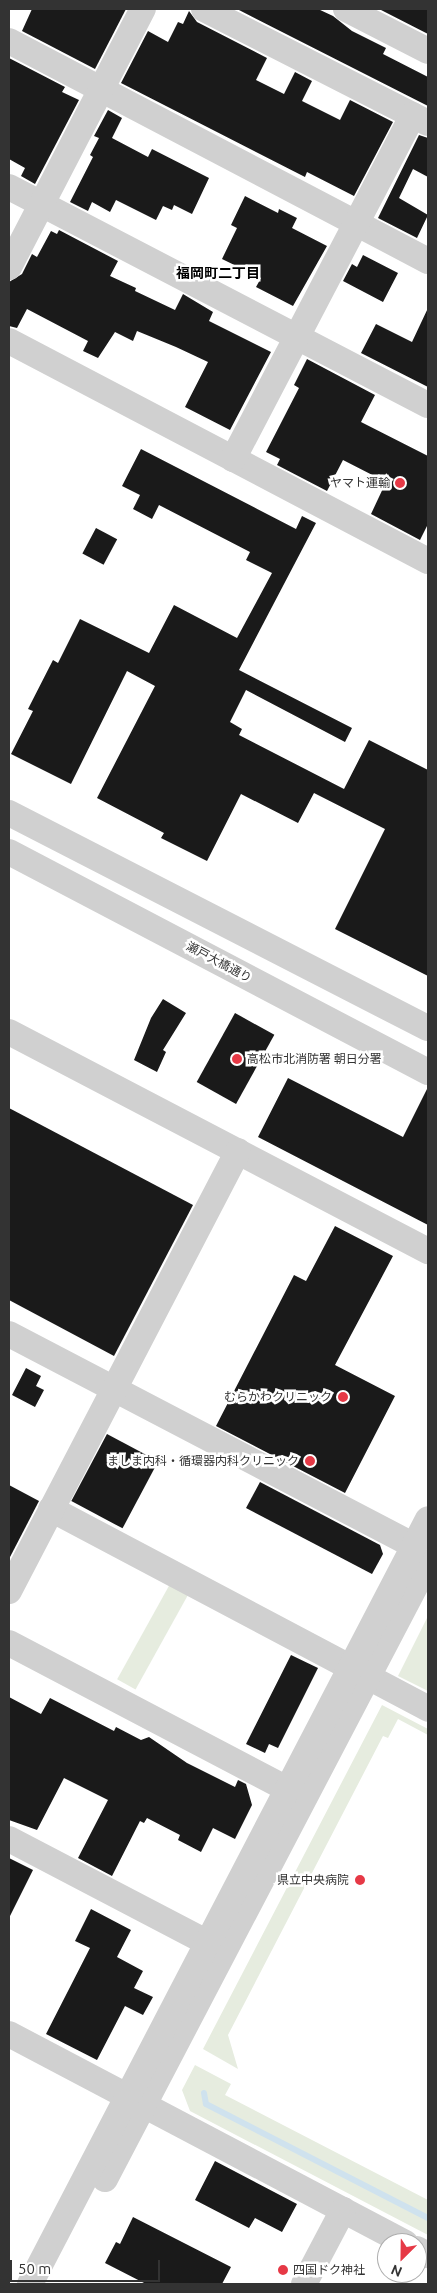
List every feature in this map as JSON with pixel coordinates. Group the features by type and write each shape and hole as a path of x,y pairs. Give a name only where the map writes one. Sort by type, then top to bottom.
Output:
{"street":[{"path":"9,267 143,9"},
{"path":"204,9 421,119 355,222 233,459"},
{"path":"346,9 428,51"},
{"path":"9,41 428,261"},
{"path":"9,187 428,405"},
{"path":"9,341 428,561"},
{"path":"10,855 18,818 428,1028"},
{"name":"瀬戸大橋通り","path":"10,855 428,1072"},
{"path":"9,1032 428,1251"},
{"path":"9,1590 238,1151"},
{"path":"9,1334 421,1554"},
{"path":"51,1509 428,1709"},
{"path":"30,2284 135,2101 421,1554 428,1519"},
{"path":"9,1643 296,1794"},
{"path":"9,1839 216,1947"},
{"path":"9,2034 387,2233"},
{"path":"50,2284 135,2101"},
{"path":"304,2284 343,2210"}],"shaded area":[{"path":"170,1584 188,1594 136,1690 117,1679"},
{"path":"428,1616 428,1691 398,1676"},
{"path":"382,1705 428,1729 428,1735 398,1719 388,1738 383,1736 228,2035 238,2069 203,2049"},
{"path":"195,2065 231,2084 225,2095 428,2200 428,2235 190,2111 182,2090"}],"building":[{"path":"32,9 126,9 95,69 22,31"},
{"path":"237,9 318,9 333,16 352,31 386,48 383,54 428,77 428,106"},
{"path":"379,9 428,9 428,34 383,11"},
{"path":"189,11 197,22 267,58 256,80 284,94 295,72 312,81 302,101 340,120 350,100 393,122 354,196 307,172 305,177 121,83 148,31 168,42 178,22 183,24"},
{"path":"9,58 65,87 62,92 79,100 35,184 21,176 25,168 9,159"},
{"path":"108,110 122,118 112,138 148,157 152,149 209,178 192,214 174,205 172,210 163,206 156,220 116,200 110,212 92,202 88,211 70,202 93,157 90,155 99,138 94,136"},
{"path":"419,135 428,138 428,177 413,169 399,198 428,215 417,238 378,218"},
{"path":"245,196 278,213 279,209 297,218 292,228 327,246 293,306 256,287 261,278 222,259 237,228 231,225"},
{"path":"59,230 118,261 110,276 136,288 135,291 175,310 183,294 213,312 209,321 271,352 230,430 185,407 208,362 137,331 133,341 115,332 98,358 83,351 88,341 27,309 17,328 9,326 9,282 22,274 32,254 37,257 51,231 57,234"},
{"path":"363,255 398,273 383,302 343,281 352,264 357,267"},
{"path":"428,308 428,387 361,353 376,324 412,342"},
{"path":"307,359 375,395 361,422 428,456 428,524 420,540 371,514 386,482 343,460 327,491 277,465 280,459 266,452 299,388 294,385"},
{"path":"141,449 296,529 302,516 316,523 239,670 352,728 345,742 246,690 230,722 242,729 239,735 344,789 369,740 428,770 428,976 335,929 385,829 314,793 298,823 241,794 207,861 161,838 164,833 97,798 155,686 127,671 71,784 11,754 33,711 28,709 53,660 58,663 80,619 149,653 174,605 237,638 272,573 246,560 250,552 159,505 152,519 133,509 140,495 122,486"},
{"path":"96,528 117,539 104,565 82,554"},
{"path":"163,999 186,1013 163,1050 166,1052 157,1072 134,1060 151,1018"},
{"name":"高松市北消防署 朝日分署","path":"235,1013 274,1035 236,1104 197,1082"},
{"path":"288,1078 403,1137 428,1087 428,1225 258,1137"},
{"path":"9,1108 193,1205 114,1356 9,1300"},
{"path":"335,1226 393,1256 335,1365 395,1396 345,1493 216,1426 294,1275 306,1281"},
{"path":"26,1368 41,1376 36,1386 44,1390 35,1407 12,1395"},
{"path":"107,1434 158,1461 123,1528 71,1501"},
{"path":"260,1482 380,1545 383,1554 372,1574 246,1508"},
{"path":"9,1485 39,1501 9,1559"},
{"path":"291,1655 318,1668 278,1748 269,1744 265,1753 246,1744"},
{"path":"9,1697 41,1714 50,1698 114,1731 116,1727 141,1740 149,1737 187,1763 235,1787 238,1780 246,1784 252,1805 235,1839 213,1828 201,1852 178,1840 180,1835 147,1818 144,1823 140,1821 112,1876 78,1858 108,1800 64,1778 37,1830 9,1820"},
{"path":"9,1858 33,1870 9,1918"},
{"path":"91,1909 131,1930 117,1957 143,1971 134,1988 153,1997 143,2015 125,2006 97,2060 46,2034 90,1948 75,1941"},
{"path":"215,2161 297,2204 282,2232 255,2218 249,2228 195,2200"},
{"path":"133,2217 231,2267 222,2284 146,2284 105,2263 116,2242 120,2244"}],"waterway":[{"path":"204,2093 206,2104 428,2218"}],"place":[{"name":"ヤマト運輸","path":"400,483"},
{"name":"高松市北消防署 朝日分署","path":"237,1059"},
{"name":"むらかわクリニック","path":"343,1397"},
{"name":"ましま内科・循環器内科クリニック","path":"310,1461"},
{"name":"県立中央病院","path":"360,1880"},
{"name":"四国ドク神社","path":"283,2270"}],"district":[{"name":"福岡町二丁目","path":"218,273"}]}
